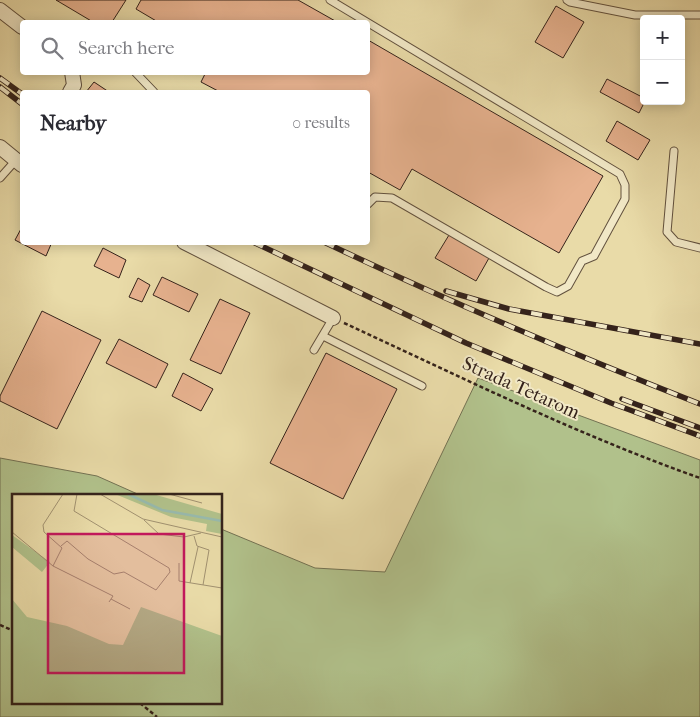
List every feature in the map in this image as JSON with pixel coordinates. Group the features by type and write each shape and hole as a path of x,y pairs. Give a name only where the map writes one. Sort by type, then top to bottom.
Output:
{"street":[{"path":"0,10 20,25"},
{"path":"71,90 74,85 72,75"},
{"path":"0,147 19,163"},
{"path":"190,245 333,318"}],"lane":[{"path":"330,0 363,20"},
{"path":"567,0 636,14 700,15"},
{"path":"370,24 620,174 625,185 625,199 594,256 582,261 568,286 558,292 546,287 392,198 375,197 370,202"},
{"path":"138,75 152,90"},
{"path":"674,151 667,232 676,242 700,248"},
{"path":"0,178 19,163"},
{"path":"314,350 333,318"},
{"path":"323,336 422,386"}],"path":[{"name":"Strada Tetarom","path":"333,318 525,406 658,464 700,478"},
{"path":"0,624 12,630"},
{"path":"141,704 157,717"}],"green space":[{"path":"478,378 700,460 700,717 0,717 0,458 97,476 138,494 12,494 12,704 222,704 222,529 315,568 385,572"}],"building":[{"path":"56,0 126,0 113,20 90,20"},
{"path":"141,0 298,0 333,20 155,20 136,9"},
{"path":"556,6 584,22 563,58 535,42"},
{"path":"370,41 603,176 559,253 412,169 400,190 370,173 370,90 216,90 201,82 204,75 370,75"},
{"path":"607,79 640,96 640,105 643,105 639,113 600,92"},
{"path":"94,82 106,90 88,90"},
{"path":"617,121 650,140 638,160 606,141"},
{"path":"20,231 20,243 15,240"},
{"path":"449,235 489,258 476,281 435,258"},
{"path":"25,245 51,245 46,256"},
{"path":"103,248 126,260 119,278 94,266"},
{"path":"162,277 198,294 189,312 153,295"},
{"path":"138,278 150,285 142,302 129,297"},
{"path":"220,299 250,313 221,374 190,360"},
{"path":"42,311 101,340 57,429 0,401 0,396"},
{"path":"119,339 168,364 156,388 106,363"},
{"path":"326,353 397,389 343,499 270,463"},
{"path":"183,373 213,389 201,411 172,396"}],"railway":[{"path":"0,78 20,93"},
{"path":"0,87 20,102"},
{"path":"259,245 466,343 611,403 700,436"},
{"path":"330,245 510,326 700,404"},
{"path":"446,291 509,309 700,344"},
{"path":"622,399 700,428"}]}
